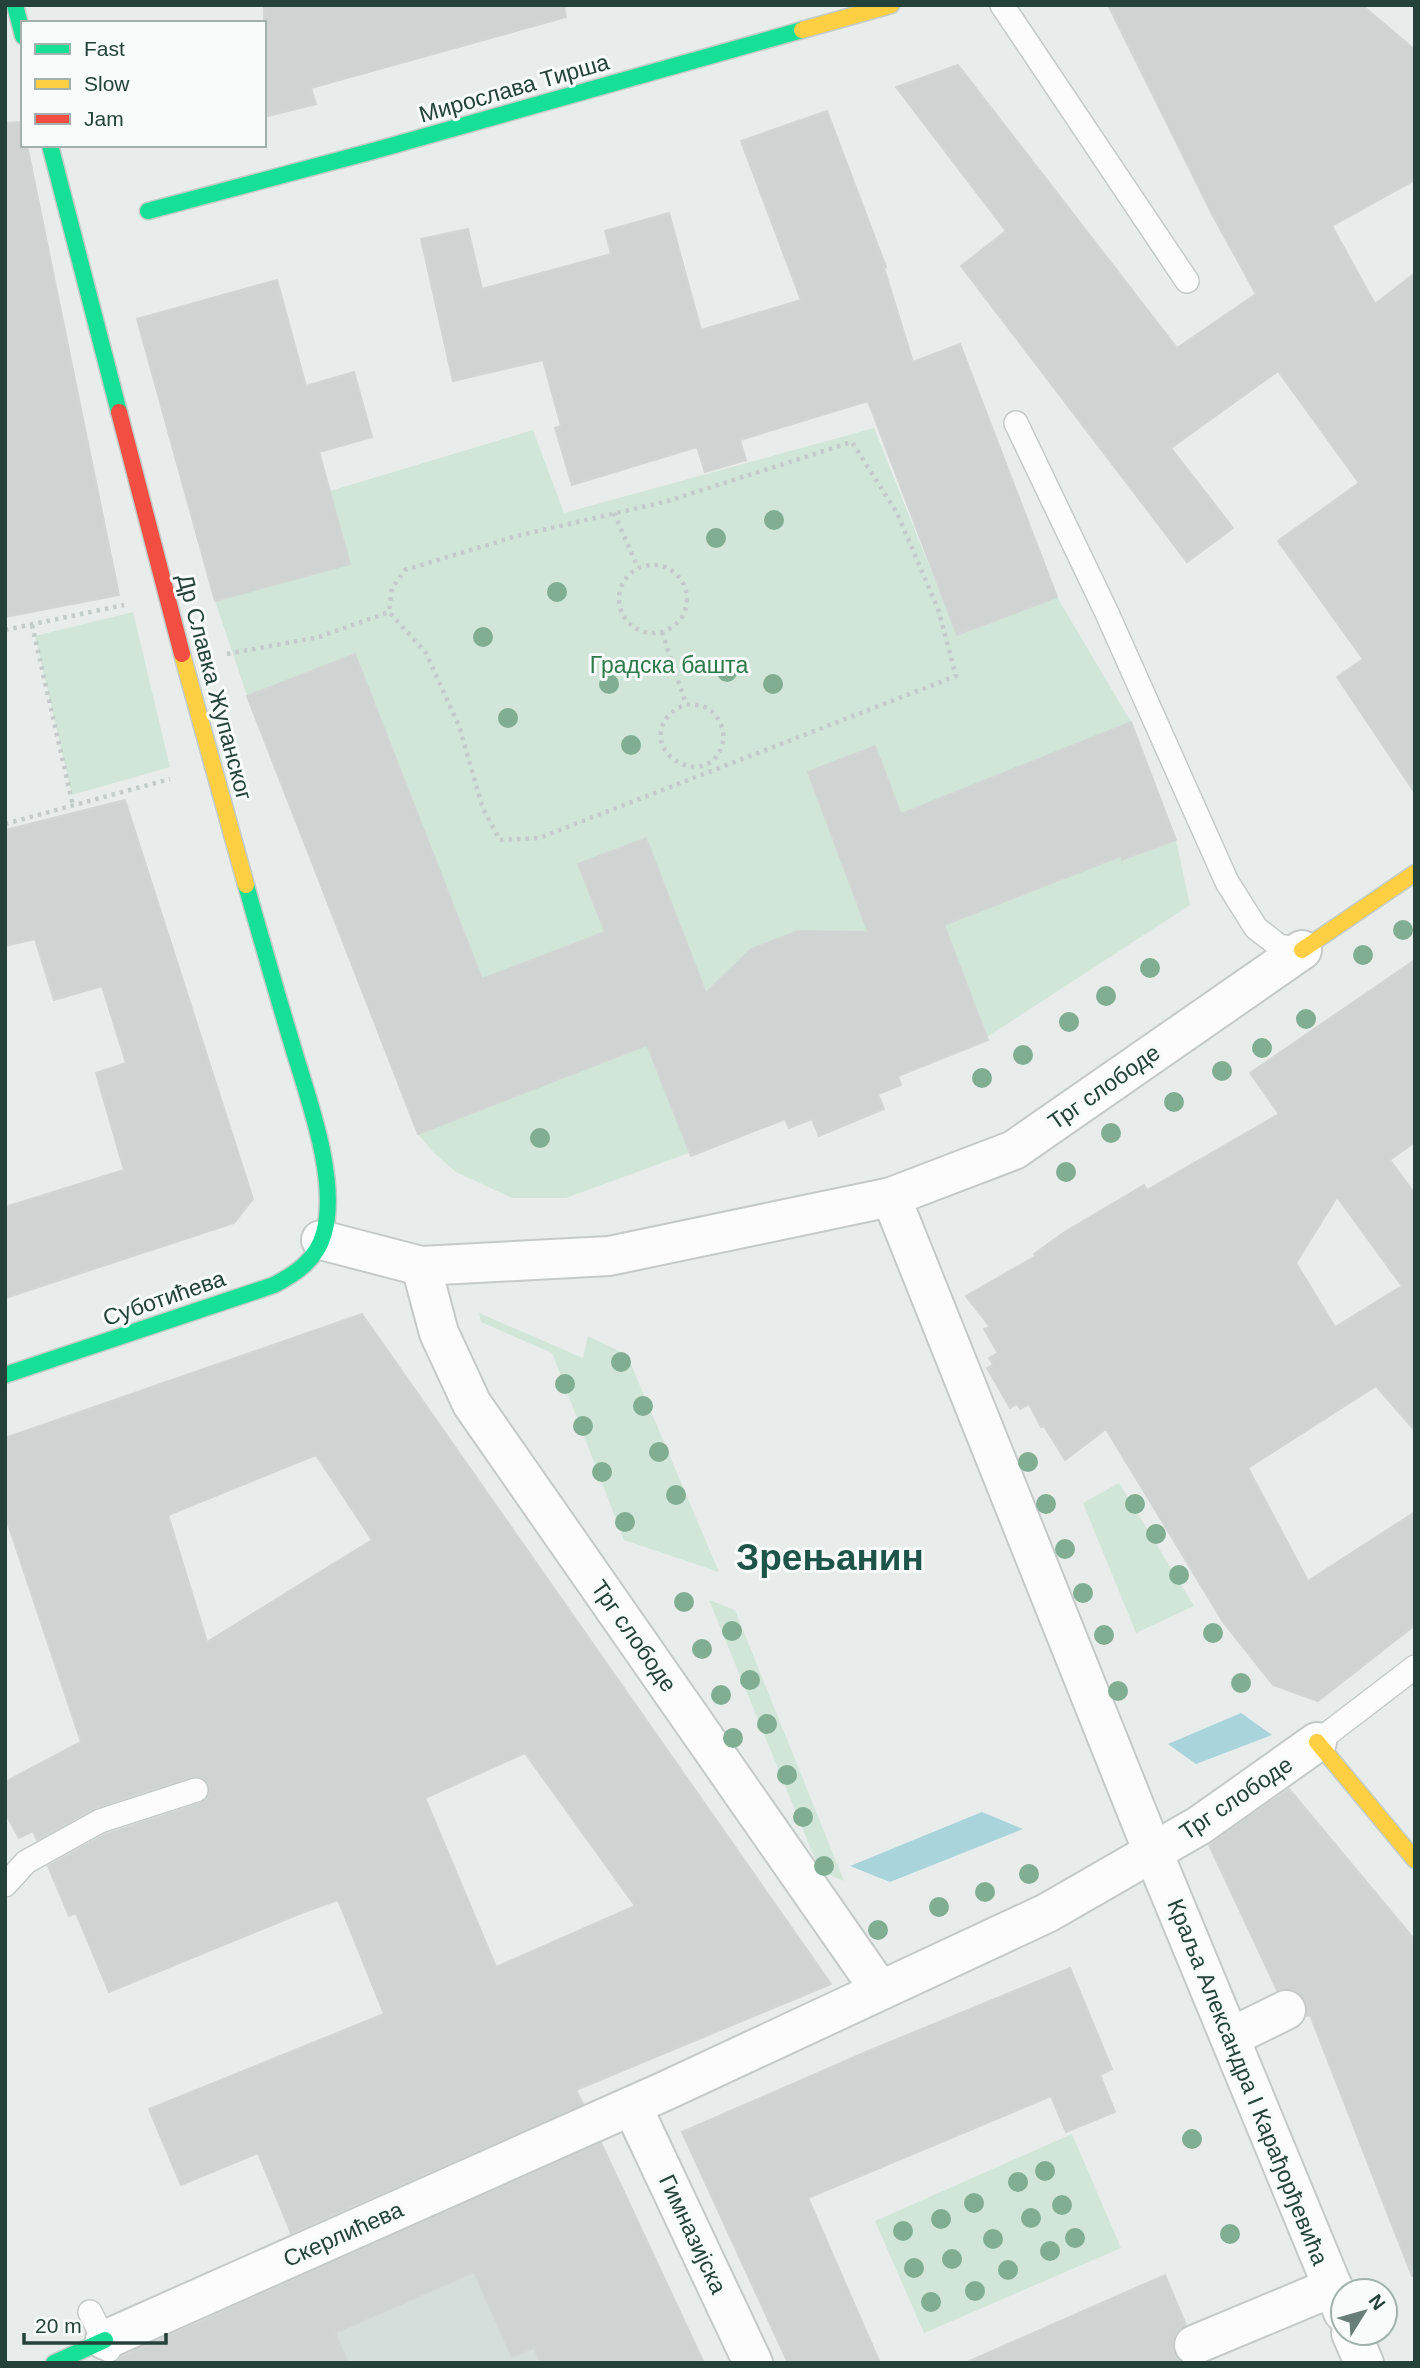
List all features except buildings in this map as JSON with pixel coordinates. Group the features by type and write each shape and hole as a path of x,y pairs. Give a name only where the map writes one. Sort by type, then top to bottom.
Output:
{"street":[{"path":"15,5 21,28"},
{"name":"Мирослава Тирша","path":"148,211 400,144 891,5"},
{"name":"Др Славка Жупанског","path":"51,147 212,768 318,1139 328,1191 327,1216 321,1240"},
{"path":"1302,950 1415,873"},
{"name":"Трг слободе","path":"321,1240 421,1266 609,1256 891,1197 1014,1150 1302,950"},
{"name":"Трг слободе","path":"891,1197 1153,1852"},
{"name":"Суботићева","path":"5,1376 274,1285 292,1276 311,1260 321,1240"},
{"name":"Трг слободе","path":"421,1266 439,1333 472,1404 880,1990"},
{"path":"1317,1742 1415,1860"},
{"name":"Трг слободе","path":"632,2106 1047,1913 1200,1825 1317,1742"},
{"name":"Краља Александра I Карађорђевића","path":"1153,1852 1329,2278"},
{"path":"1231,2037 1286,2010"},
{"name":"Скерлићева","path":"54,2363 102,2337 632,2106"},
{"name":"Гимназијска","path":"632,2106 753,2363"},
{"path":"1194,2345 1329,2303"}],"lane":[{"path":"1002,5 1187,281"},
{"path":"1016,423 1106,611 1227,882 1256,928 1279,946 1302,950"},
{"path":"1317,1742 1415,1667"},
{"path":"5,1885 26,1862 100,1821 196,1790"}],"path":[{"path":"852,443 897,513 938,609 956,676 539,838 500,840 482,809 458,726 426,653 389,612 392,588 405,570 517,536 614,513 668,501 852,443"},
{"path":"614,513 638,568"},
{"path":"653,565 670,568 681,579 687,595 686,611 676,625 663,632 646,632 631,625 621,611 619,594 625,579 638,568 653,565"},
{"path":"5,630 167,596"},
{"path":"186,667 232,652 319,637 389,612"},
{"path":"32,625 74,806"},
{"path":"663,632 686,704"},
{"path":"686,704 703,706 716,715 723,730 722,744 717,755 703,765 692,767 677,763 662,746 661,730 669,714 686,704"},
{"path":"703,765 706,773"},
{"path":"5,824 212,768"}],"shaded area":[{"path":"602,2144 704,2363 348,2363 309,2270"}],"green space":[{"name":"Градска башта","path":"874,428 957,635 1057,597 1131,722 901,814 884,770 873,946 825,933 798,931 713,1009 645,838 579,864 605,932 482,979 355,654 247,696 215,601 350,564 330,491 533,430 564,513"},
{"path":"133,612 170,767 72,795 35,636"},
{"path":"1176,840 1190,905 987,1037 944,925 1121,856 1138,855"},
{"path":"647,1045 689,1153 566,1198 512,1198 456,1172 435,1154 418,1134"},
{"path":"479,1313 583,1358 588,1336 627,1355 719,1572 624,1540 552,1353 481,1322"},
{"path":"1119,1483 1194,1606 1136,1633 1083,1503"},
{"path":"709,1600 735,1610 844,1881 820,1871"},
{"path":"1072,2134 1121,2248 924,2333 875,2221"}],"water":[{"path":"1241,1713 1272,1735 1196,1764 1168,1744"},
{"path":"982,1812 1023,1829 890,1882 850,1866"}],"traffic: fast":[{"path":"15,5 21,28"},
{"path":"148,211 373,151 802,30"},
{"path":"51,147 119,412"},
{"path":"5,1375 274,1285 305,1264 321,1242 328,1212 319,1138 246,885"},
{"path":"54,2363 105,2340"}],"traffic: slow":[{"path":"802,30 891,5"},
{"path":"182,654 246,885"},
{"path":"1302,950 1415,873"},
{"path":"1317,1742 1415,1860"}],"traffic: jam":[{"path":"119,412 182,654"}],"district":[{"name":"Зрењанин","path":"830,1557"}]}
